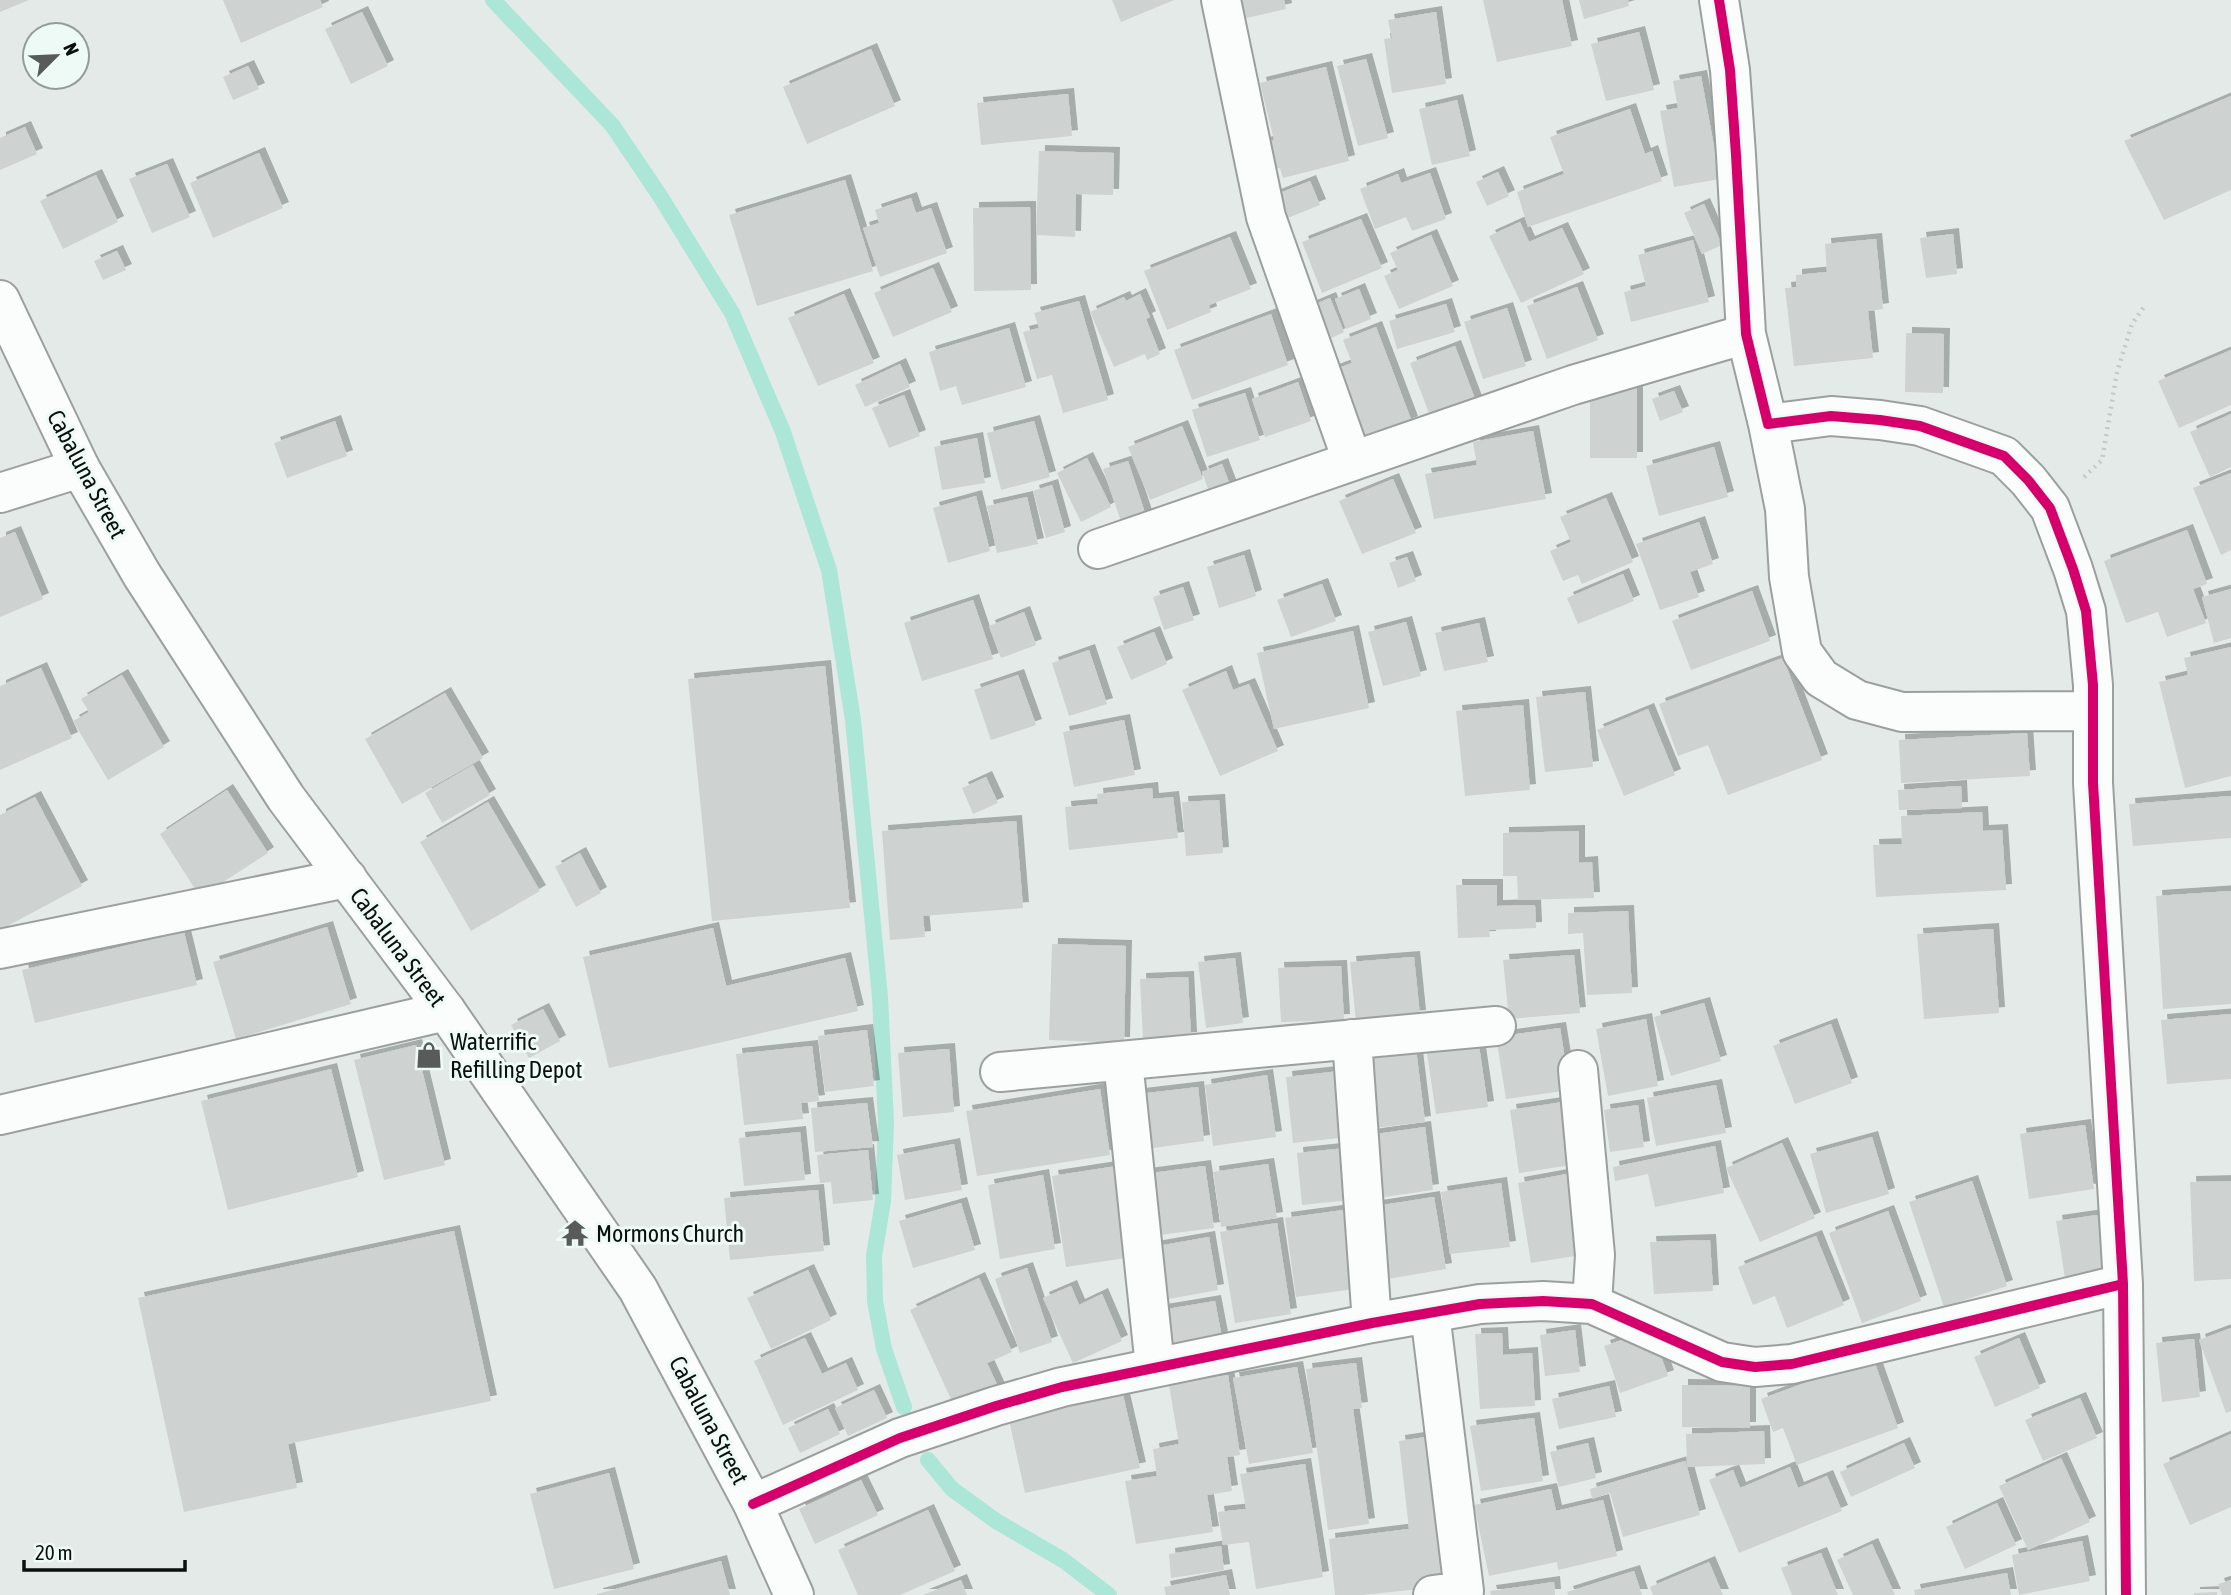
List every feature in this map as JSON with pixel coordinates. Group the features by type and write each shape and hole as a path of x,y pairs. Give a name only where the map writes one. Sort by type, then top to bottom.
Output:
{"street":[{"path":"1221,0 1266,217 1352,460"},
{"path":"1719,0 1730,69 1746,334 1785,509 1789,577 1802,652 1821,678 1857,700 1902,712 2093,710"},
{"name":"Cabaluna Street","path":"0,300 80,468 142,575 286,798 446,1011 638,1289 754,1504 794,1595"},
{"path":"1098,550 1573,385 1746,334"},
{"path":"1768,424 1831,416 1880,420 1920,426 2004,456 2050,508 2086,611 2093,685 2094,797 2123,1284 2126,1595"},
{"path":"0,492 80,468"},
{"path":"0,950 347,878"},
{"path":"0,1115 446,1011"},
{"path":"1000,1072 1496,1026"},
{"path":"1352,1040 1372,1324"},
{"path":"1123,1061 1155,1367"},
{"path":"1578,1070 1595,1255 1592,1304"},
{"path":"754,1504 900,1438 1062,1387 1480,1304 1543,1301 1592,1304 1722,1362 1755,1367 1791,1364 2123,1284"},
{"path":"1430,1313 1464,1591 1433,1595"}],"path":[{"path":"2050,508 2102,460 2117,372 2133,324 2146,304"}],"building":[{"path":"0,0 29,0 0,12"},
{"path":"223,0 320,0 323,7 241,43"},
{"path":"1112,0 1174,0 1121,22"},
{"path":"1233,0 1284,0 1286,9 1238,20"},
{"path":"1483,0 1562,0 1572,46 1497,62"},
{"path":"1579,0 1628,0 1629,6 1584,19"},
{"path":"362,12 388,66 351,84 325,29"},
{"path":"1436,12 1446,84 1392,93 1384,39 1392,38 1388,20"},
{"path":"1639,32 1654,90 1606,101 1591,44"},
{"path":"871,49 895,106 807,144 783,87"},
{"path":"1366,59 1388,138 1358,146 1337,66"},
{"path":"248,66 259,89 233,100 223,77"},
{"path":"1326,67 1349,161 1283,178 1280,168 1270,170 1264,143 1274,140 1260,83"},
{"path":"1701,76 1720,179 1674,187 1660,111 1678,108 1673,81"},
{"path":"1068,94 1072,136 981,145 977,103"},
{"path":"2231,96 2231,190 2164,220 2124,141"},
{"path":"1457,100 1470,156 1432,165 1419,109"},
{"path":"1630,109 1645,154 1652,151 1662,181 1528,227 1517,192 1564,174 1550,137"},
{"path":"25,127 37,154 0,170 0,138"},
{"path":"1039,151 1114,153 1113,195 1076,194 1075,237 1036,235"},
{"path":"259,153 283,208 213,238 190,183"},
{"path":"167,164 190,217 152,233 129,179"},
{"path":"1498,172 1509,196 1487,206 1476,182"},
{"path":"1430,173 1446,219 1412,231 1406,217 1375,229 1360,189 1398,174 1401,183"},
{"path":"96,175 118,222 63,249 40,201"},
{"path":"845,180 873,271 757,306 729,215"},
{"path":"1310,181 1320,205 1280,221 1270,197"},
{"path":"911,198 916,213 931,208 947,253 880,277 863,228 879,223 875,210"},
{"path":"1704,204 1722,245 1702,254 1684,213"},
{"path":"1030,207 1031,290 974,291 973,208"},
{"path":"1361,219 1382,268 1322,293 1302,242"},
{"path":"1520,222 1529,242 1562,228 1584,274 1521,303 1489,236"},
{"path":"1953,234 1957,274 1926,278 1920,238"},
{"path":"1431,235 1453,286 1399,309 1384,276 1398,270 1390,253"},
{"path":"1230,237 1251,289 1209,305 1211,312 1167,330 1144,271"},
{"path":"1876,239 1883,309 1868,311 1873,358 1794,366 1785,288 1796,287 1796,275 1827,272 1825,244"},
{"path":"1693,240 1709,302 1631,322 1624,292 1646,286 1638,255"},
{"path":"117,251 126,270 103,280 94,261"},
{"path":"933,268 952,312 893,337 874,293"},
{"path":"1577,287 1598,340 1547,359 1527,306"},
{"path":"1359,289 1371,319 1346,329 1335,299"},
{"path":"844,294 874,363 818,386 788,318"},
{"path":"1140,294 1150,317 1146,319 1160,354 1147,360 1145,354 1114,367 1090,312 1124,297 1126,301"},
{"path":"1330,298 1344,332 1325,341 1311,306"},
{"path":"1079,301 1108,400 1063,413 1052,375 1037,379 1023,332 1039,328 1034,313"},
{"path":"1446,304 1455,332 1397,349 1389,321"},
{"path":"1507,308 1526,366 1483,379 1464,322"},
{"path":"1271,314 1288,365 1192,400 1174,350"},
{"path":"1376,327 1412,422 1360,442 1333,370 1352,363 1343,340"},
{"path":"1009,328 1026,387 962,405 956,386 940,391 929,352"},
{"path":"1906,333 1944,334 1943,393 1905,392"},
{"path":"1455,346 1478,407 1433,424 1410,363"},
{"path":"2231,350 2231,405 2179,428 2158,381"},
{"path":"900,364 910,387 865,407 855,385"},
{"path":"1298,382 1311,421 1265,437 1252,399"},
{"path":"1590,384 1637,384 1637,458 1590,458"},
{"path":"1674,391 1683,412 1660,421 1652,399"},
{"path":"1245,393 1260,440 1207,457 1192,410"},
{"path":"904,395 920,436 889,448 872,408"},
{"path":"2231,414 2231,467 2210,477 2190,432"},
{"path":"335,421 347,456 287,478 274,443"},
{"path":"1034,421 1050,477 1001,490 987,433"},
{"path":"1182,426 1203,479 1150,500 1128,447"},
{"path":"1533,431 1546,499 1434,519 1425,474 1477,465 1473,442"},
{"path":"977,438 985,483 942,490 934,447"},
{"path":"1714,447 1728,497 1659,516 1646,466"},
{"path":"1087,458 1111,507 1081,522 1057,473"},
{"path":"1128,461 1147,519 1123,527 1103,469"},
{"path":"1222,464 1233,493 1212,500 1202,472"},
{"path":"2231,473 2231,550 2221,555 2193,488"},
{"path":"1393,479 1416,533 1362,554 1339,501"},
{"path":"1052,485 1065,532 1046,538 1033,491"},
{"path":"976,496 990,551 948,563 933,508"},
{"path":"1027,497 1038,544 997,553 987,506"},
{"path":"1606,498 1633,562 1582,584 1578,575 1563,581 1550,551 1571,542 1560,517"},
{"path":"1699,522 1713,564 1690,572 1699,597 1660,610 1636,544"},
{"path":"2187,530 2207,584 2193,589 2206,623 2167,637 2158,612 2126,623 2104,561"},
{"path":"15,532 43,599 0,617 0,538"},
{"path":"1244,555 1256,596 1219,608 1207,567"},
{"path":"1407,557 1416,581 1398,588 1389,563"},
{"path":"1623,574 1634,601 1578,624 1567,598"},
{"path":"1322,584 1336,621 1291,637 1277,600"},
{"path":"1183,587 1194,620 1164,630 1153,597"},
{"path":"2231,589 2231,638 2214,643 2202,597"},
{"path":"1752,591 1770,641 1691,670 1672,621"},
{"path":"973,600 993,659 922,681 904,623"},
{"path":"1024,612 1036,645 1001,658 989,626"},
{"path":"1406,622 1421,676 1383,686 1368,632"},
{"path":"1479,623 1488,662 1444,671 1435,633"},
{"path":"1353,631 1369,708 1274,729 1257,653"},
{"path":"1154,632 1167,664 1131,680 1117,647"},
{"path":"2231,647 2231,776 2185,788 2159,682 2188,675 2184,658"},
{"path":"1089,650 1107,704 1069,716 1052,663"},
{"path":"1783,658 1822,760 1728,795 1708,745 1678,756 1659,704"},
{"path":"825,666 850,908 712,921 688,679"},
{"path":"41,668 72,738 0,770 0,686"},
{"path":"1226,671 1233,690 1249,684 1278,751 1220,776 1182,690"},
{"path":"122,675 164,747 108,780 73,721 89,712 81,699"},
{"path":"1018,675 1036,725 991,740 974,690"},
{"path":"1585,692 1593,767 1545,772 1536,697"},
{"path":"445,693 483,758 402,804 365,739"},
{"path":"1523,705 1530,790 1465,796 1456,711"},
{"path":"1648,709 1675,775 1624,796 1597,730"},
{"path":"1124,720 1135,775 1074,787 1063,732"},
{"path":"2027,733 2030,776 1901,783 1899,740"},
{"path":"473,765 490,795 442,823 425,793"},
{"path":"986,777 998,803 973,814 962,788"},
{"path":"1961,786 1962,808 1899,810 1898,790"},
{"path":"1152,788 1153,799 1173,797 1178,838 1069,850 1065,807 1098,804 1097,794"},
{"path":"227,790 268,853 200,897 160,834"},
{"path":"2231,796 2231,838 2133,846 2129,804"},
{"path":"35,797 82,886 0,930 0,815"},
{"path":"1219,800 1223,853 1186,856 1182,802"},
{"path":"488,802 540,891 471,931 420,842"},
{"path":"1982,812 1983,831 2002,830 2006,890 1876,897 1873,845 1902,844 1901,816"},
{"path":"1016,821 1023,908 923,916 925,937 890,940 882,831"},
{"path":"1579,831 1579,863 1592,862 1594,898 1518,900 1517,876 1503,876 1503,833"},
{"path":"580,853 601,893 576,907 555,867"},
{"path":"1456,885 1497,885 1497,906 1535,905 1536,928 1489,930 1490,937 1458,938"},
{"path":"2231,891 2231,1004 2163,1009 2156,896"},
{"path":"1628,911 1632,993 1587,995 1583,933 1568,934 1568,913"},
{"path":"327,927 351,1004 236,1039 213,962"},
{"path":"713,928 726,986 845,958 858,1011 609,1068 583,957"},
{"path":"1993,929 1999,1013 1924,1019 1917,934"},
{"path":"184,932 197,985 35,1023 22,970"},
{"path":"1052,944 1126,946 1124,1043 1049,1040"},
{"path":"1574,955 1580,1013 1509,1019 1503,960"},
{"path":"1414,957 1420,1016 1356,1022 1350,962"},
{"path":"1235,958 1243,1023 1206,1028 1198,962"},
{"path":"1341,966 1344,1020 1281,1022 1278,968"},
{"path":"1188,977 1191,1038 1143,1041 1140,979"},
{"path":"1704,1003 1721,1061 1671,1076 1654,1017"},
{"path":"543,1009 560,1041 529,1058 511,1025"},
{"path":"2231,1014 2231,1079 2167,1084 2161,1020"},
{"path":"1646,1019 1658,1086 1608,1096 1596,1029"},
{"path":"1831,1024 1852,1083 1795,1104 1773,1046"},
{"path":"1560,1028 1570,1090 1506,1099 1496,1037"},
{"path":"867,1030 874,1086 825,1092 818,1036"},
{"path":"1478,1039 1488,1107 1436,1114 1426,1047"},
{"path":"416,1045 445,1165 384,1180 354,1060"},
{"path":"812,1046 819,1101 801,1103 803,1119 744,1125 736,1054"},
{"path":"949,1049 954,1112 903,1117 898,1053"},
{"path":"1416,1049 1425,1122 1375,1128 1366,1056"},
{"path":"331,1069 358,1177 228,1210 201,1101"},
{"path":"1340,1071 1348,1137 1293,1143 1286,1077"},
{"path":"1267,1075 1276,1137 1213,1146 1205,1085"},
{"path":"1716,1085 1726,1133 1656,1146 1647,1098"},
{"path":"1198,1087 1204,1141 1146,1149 1139,1094"},
{"path":"1100,1089 1110,1155 977,1176 966,1111"},
{"path":"1569,1101 1578,1164 1519,1173 1510,1110"},
{"path":"867,1103 873,1147 815,1152 811,1108"},
{"path":"1638,1105 1644,1147 1610,1152 1604,1110"},
{"path":"2085,1125 2094,1189 2029,1199 2020,1134"},
{"path":"1425,1127 1433,1190 1377,1198 1369,1135"},
{"path":"800,1132 805,1180 744,1186 739,1138"},
{"path":"1872,1137 1889,1194 1826,1213 1810,1154"},
{"path":"1782,1143 1815,1218 1760,1242 1726,1168"},
{"path":"954,1144 962,1190 905,1200 897,1155"},
{"path":"1715,1146 1724,1193 1655,1207 1648,1174 1615,1181 1613,1167"},
{"path":"1346,1148 1350,1200 1302,1205 1297,1153"},
{"path":"868,1150 873,1200 833,1204 831,1182 820,1183 817,1155"},
{"path":"1268,1164 1277,1218 1221,1227 1213,1172"},
{"path":"1117,1166 1132,1257 1066,1267 1052,1176"},
{"path":"1205,1166 1214,1228 1152,1236 1144,1174"},
{"path":"1567,1174 1581,1255 1531,1263 1518,1183"},
{"path":"1043,1175 1055,1249 1000,1259 988,1185"},
{"path":"1972,1181 2007,1286 1944,1307 1909,1202"},
{"path":"2231,1181 2231,1279 2194,1281 2190,1182"},
{"path":"1501,1183 1510,1247 1450,1254 1441,1192"},
{"path":"818,1190 824,1251 730,1260 724,1198"},
{"path":"1434,1197 1446,1269 1388,1279 1376,1206"},
{"path":"961,1203 975,1250 913,1268 899,1221"},
{"path":"1351,1209 1362,1288 1296,1297 1285,1218"},
{"path":"1888,1211 1921,1301 1862,1323 1829,1233"},
{"path":"2097,1215 2105,1273 2065,1278 2056,1221"},
{"path":"1277,1223 1291,1314 1235,1323 1220,1232"},
{"path":"454,1231 491,1401 288,1444 297,1488 184,1512 138,1298"},
{"path":"1816,1236 1844,1305 1787,1328 1775,1296 1753,1305 1738,1267"},
{"path":"1209,1237 1218,1290 1163,1300 1152,1247"},
{"path":"1710,1240 1713,1291 1654,1294 1650,1242"},
{"path":"1027,1268 1052,1342 1020,1353 995,1279"},
{"path":"808,1270 831,1320 771,1349 747,1298"},
{"path":"979,1278 1012,1352 987,1363 999,1389 955,1408 910,1310"},
{"path":"1071,1286 1079,1305 1102,1294 1122,1341 1073,1363 1043,1298"},
{"path":"1215,1301 1223,1343 1168,1352 1161,1310"},
{"path":"2231,1328 2231,1411 2226,1413 2199,1340"},
{"path":"1575,1330 1580,1372 1545,1376 1540,1335"},
{"path":"1502,1333 1503,1355 1532,1353 1535,1406 1480,1409 1475,1334"},
{"path":"1637,1335 1643,1351 1657,1345 1668,1376 1620,1393 1604,1346"},
{"path":"805,1338 822,1374 846,1363 858,1390 783,1425 754,1361"},
{"path":"2019,1338 2040,1388 1995,1407 1974,1357"},
{"path":"2194,1339 2200,1397 2162,1402 2156,1343"},
{"path":"1873,1358 1898,1428 1797,1465 1783,1428 1773,1432 1761,1399"},
{"path":"1356,1363 1362,1408 1353,1409 1369,1524 1328,1530 1306,1369"},
{"path":"1297,1367 1313,1453 1249,1464 1233,1378"},
{"path":"1228,1375 1240,1455 1227,1457 1232,1491 1207,1495 1213,1532 1136,1544 1125,1481 1157,1476 1153,1449 1179,1444 1169,1385"},
{"path":"1682,1385 1750,1386 1750,1428 1682,1427"},
{"path":"1609,1386 1616,1417 1559,1429 1552,1399"},
{"path":"874,1390 887,1418 848,1436 835,1408"},
{"path":"1123,1395 1140,1468 1025,1493 1009,1420"},
{"path":"2080,1398 2097,1438 2043,1461 2025,1420"},
{"path":"828,1409 840,1434 800,1453 788,1428"},
{"path":"1534,1418 1543,1481 1481,1491 1470,1426"},
{"path":"1764,1431 1765,1464 1687,1467 1686,1434"},
{"path":"2231,1434 2231,1507 2190,1525 2163,1464"},
{"path":"1432,1436 1450,1586 1362,1595 1335,1595 1329,1539 1409,1529 1399,1441"},
{"path":"1588,1443 1596,1478 1559,1487 1550,1452"},
{"path":"1904,1443 1915,1468 1851,1497 1840,1472"},
{"path":"2061,1458 2090,1522 2028,1550 1999,1486"},
{"path":"1685,1461 1700,1515 1623,1537 1610,1493 1592,1499 1590,1489"},
{"path":"1305,1464 1323,1577 1256,1589 1249,1542 1223,1545 1218,1512 1246,1509 1240,1474"},
{"path":"1790,1467 1798,1488 1827,1476 1842,1511 1739,1553 1709,1480 1733,1470 1740,1488"},
{"path":"609,1473 634,1569 554,1589 530,1494"},
{"path":"861,1480 878,1515 815,1544 799,1509"},
{"path":"1551,1489 1556,1511 1603,1500 1617,1556 1558,1570 1557,1562 1489,1576 1474,1505"},
{"path":"1997,1503 2016,1545 1965,1569 1946,1527"},
{"path":"928,1510 955,1571 900,1595 858,1595 838,1550"},
{"path":"2082,1541 2090,1581 2019,1595 2012,1555"},
{"path":"1872,1544 1895,1595 1853,1595 1837,1560"},
{"path":"1221,1546 1224,1570 1171,1578 1169,1554"},
{"path":"1821,1553 1838,1595 1792,1595 1781,1568"},
{"path":"721,1561 730,1595 597,1595 597,1594"},
{"path":"1709,1562 1723,1595 1653,1595 1650,1587"},
{"path":"1634,1571 1642,1595 1568,1595 1567,1592"},
{"path":"2007,1573 2011,1595 1915,1595 1914,1590"},
{"path":"1226,1575 1230,1595 1166,1595 1164,1587"},
{"path":"961,1580 967,1595 923,1595"},
{"path":"2231,1580 2231,1595 2222,1595 2218,1584"},
{"path":"1554,1582 1555,1595 1491,1595 1490,1591"},
{"path":"2217,1592 2217,1595 2194,1595 2194,1593"}],"waterway":[{"path":"493,0 612,125 660,196 732,313 783,432 829,570 853,720 880,997 886,1123 883,1201 874,1256 875,1301 884,1349 904,1407"},
{"path":"928,1460 952,1489 996,1521 1063,1560 1109,1595"}],"cycle path":[{"path":"1719,0 1730,70 1746,334 1768,424 1831,416 1880,420 1920,426 2004,456 2050,508 2086,611 2093,685 2093,783 2123,1284 2126,1595"},
{"path":"753,1504 900,1438 1062,1387 1372,1323 1480,1304 1543,1301 1592,1304 1722,1362 1755,1367 1792,1364 2123,1284"}],"place":[{"name":"Waterrific Refilling Depot","path":"429,1055"},
{"name":"Mormons Church","path":"575,1233"}]}
